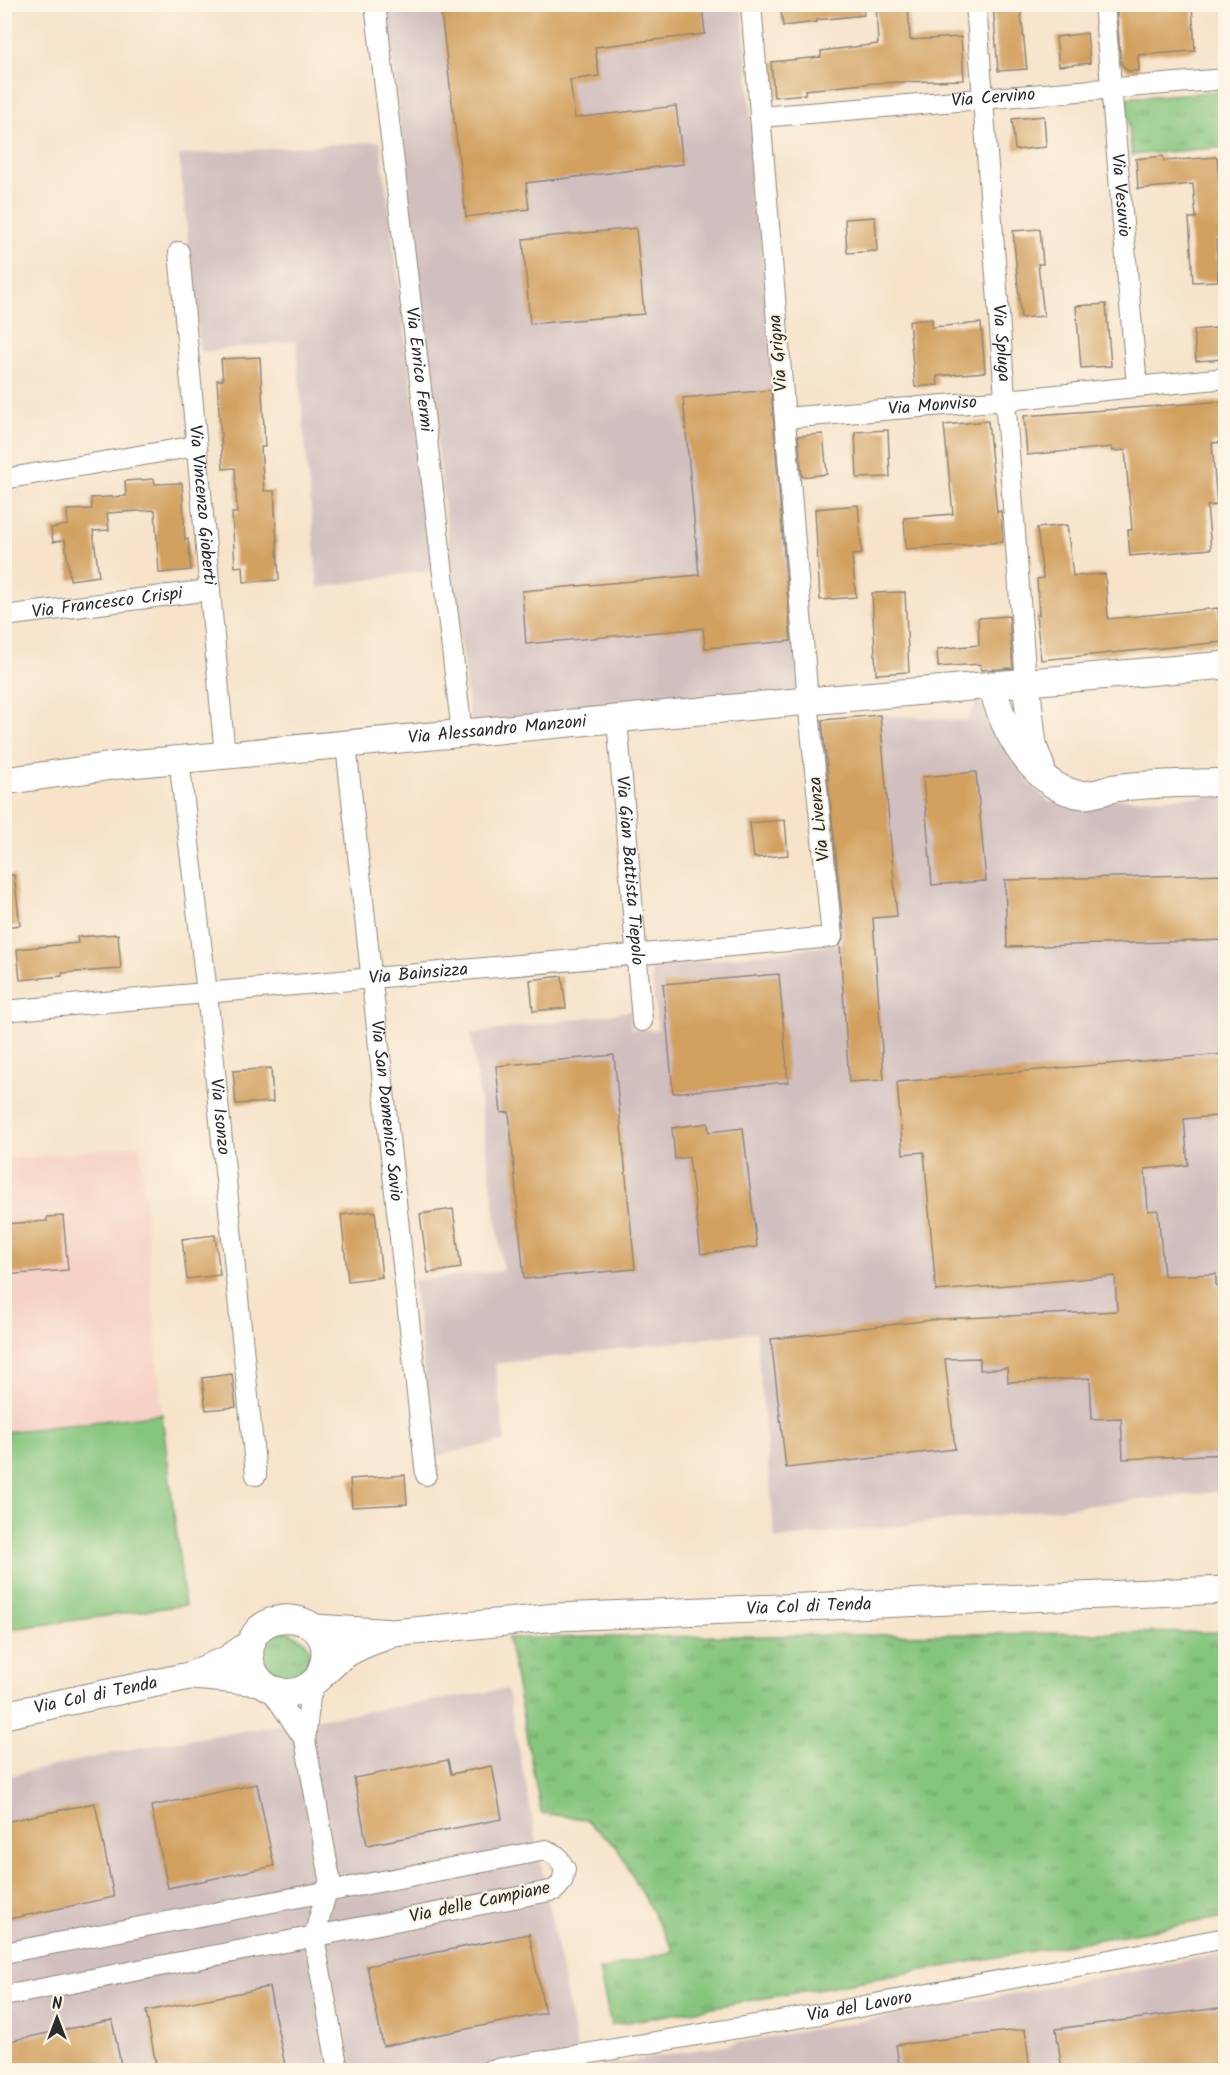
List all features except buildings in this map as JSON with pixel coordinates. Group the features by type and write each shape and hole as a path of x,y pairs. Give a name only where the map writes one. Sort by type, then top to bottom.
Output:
{"main road":[{"name":"Via Alessandro Manzoni","path":"4,781 179,759 808,700 1226,665"},
{"path":"1026,682 1034,746 1045,777"},
{"path":"992,685 999,711 1015,742 1029,762 1045,777 1060,786 1084,795 1116,788 1226,782"},
{"name":"Via Col di Tenda","path":"4,1715 189,1676 228,1659 252,1642 263,1627 279,1618 304,1621 315,1628 393,1633 557,1617 1226,1590"},
{"path":"315,1628 326,1652 325,1665 317,1679"},
{"name":"Via Col di Tenda","path":"189,1676 265,1684 280,1692 293,1692 305,1689 344,1654 393,1633"},
{"path":"252,1642 250,1656 253,1670 265,1684"}],"street":[{"name":"Via Enrico Fermi","path":"375,4 462,733"},
{"name":"Via Grigna","path":"751,4 808,700"},
{"name":"Via Spluga","path":"976,4 1026,682"},
{"name":"Via Vesuvio","path":"1104,4 1137,386"},
{"name":"Via Cervino","path":"760,117 983,97 1226,79"},
{"name":"Via Vincenzo Gioberti","path":"179,252 225,756"},
{"name":"Via Monviso","path":"785,418 1006,400 1226,378"},
{"path":"4,479 196,446"},
{"name":"Via Francesco Crispi","path":"4,616 210,590"},
{"name":"Via Livenza","path":"808,700 832,937"},
{"name":"Via Gian Battista Tiepolo","path":"617,719 642,1021"},
{"name":"Via San Domenico Savio","path":"346,745 426,1475"},
{"name":"Via Isonzo","path":"179,759 207,993 256,1475"},
{"name":"Via Bainsizza","path":"4,1011 832,937"},
{"path":"317,1679 310,1697 304,1740 330,1879 314,1937 338,2070"},
{"path":"265,1684 304,1740"},
{"name":"Via delle Campiane","path":"4,1953 546,1850 557,1856 565,1869 562,1882 555,1890 4,1996"},
{"name":"Via del Lavoro","path":"491,2070 838,2011 1226,1938"}],"shaded area":[{"path":"386,5 742,5 799,693 470,723"},
{"path":"380,141 435,569 318,588 296,341 200,352 179,155"},
{"path":"979,697 1029,783 1049,802 1225,796 1225,1491 775,1539 756,1332 495,1364 505,1441 435,1456 413,1281 503,1271 471,1034 631,1011 631,1029 658,1030 651,968 840,944 821,720 880,715 967,721"},
{"path":"140,1145 162,1414 5,1432 4,1160"},
{"path":"507,1689 581,2070 5,2070 4,1777 141,1747"},
{"path":"1225,1953 1225,2070 582,2070 959,2004"}],"green space":[{"path":"1224,91 1225,147 1132,155 1126,98"},
{"path":"162,1414 185,1605 5,1630 5,1432"},
{"path":"284,1631 303,1640 311,1653 307,1667 292,1681 267,1675 260,1651 269,1636"},
{"path":"1222,1632 1226,1669 1225,1917 611,2025 599,1970 674,1951 616,1846 584,1819 541,1813 508,1638"}]}
